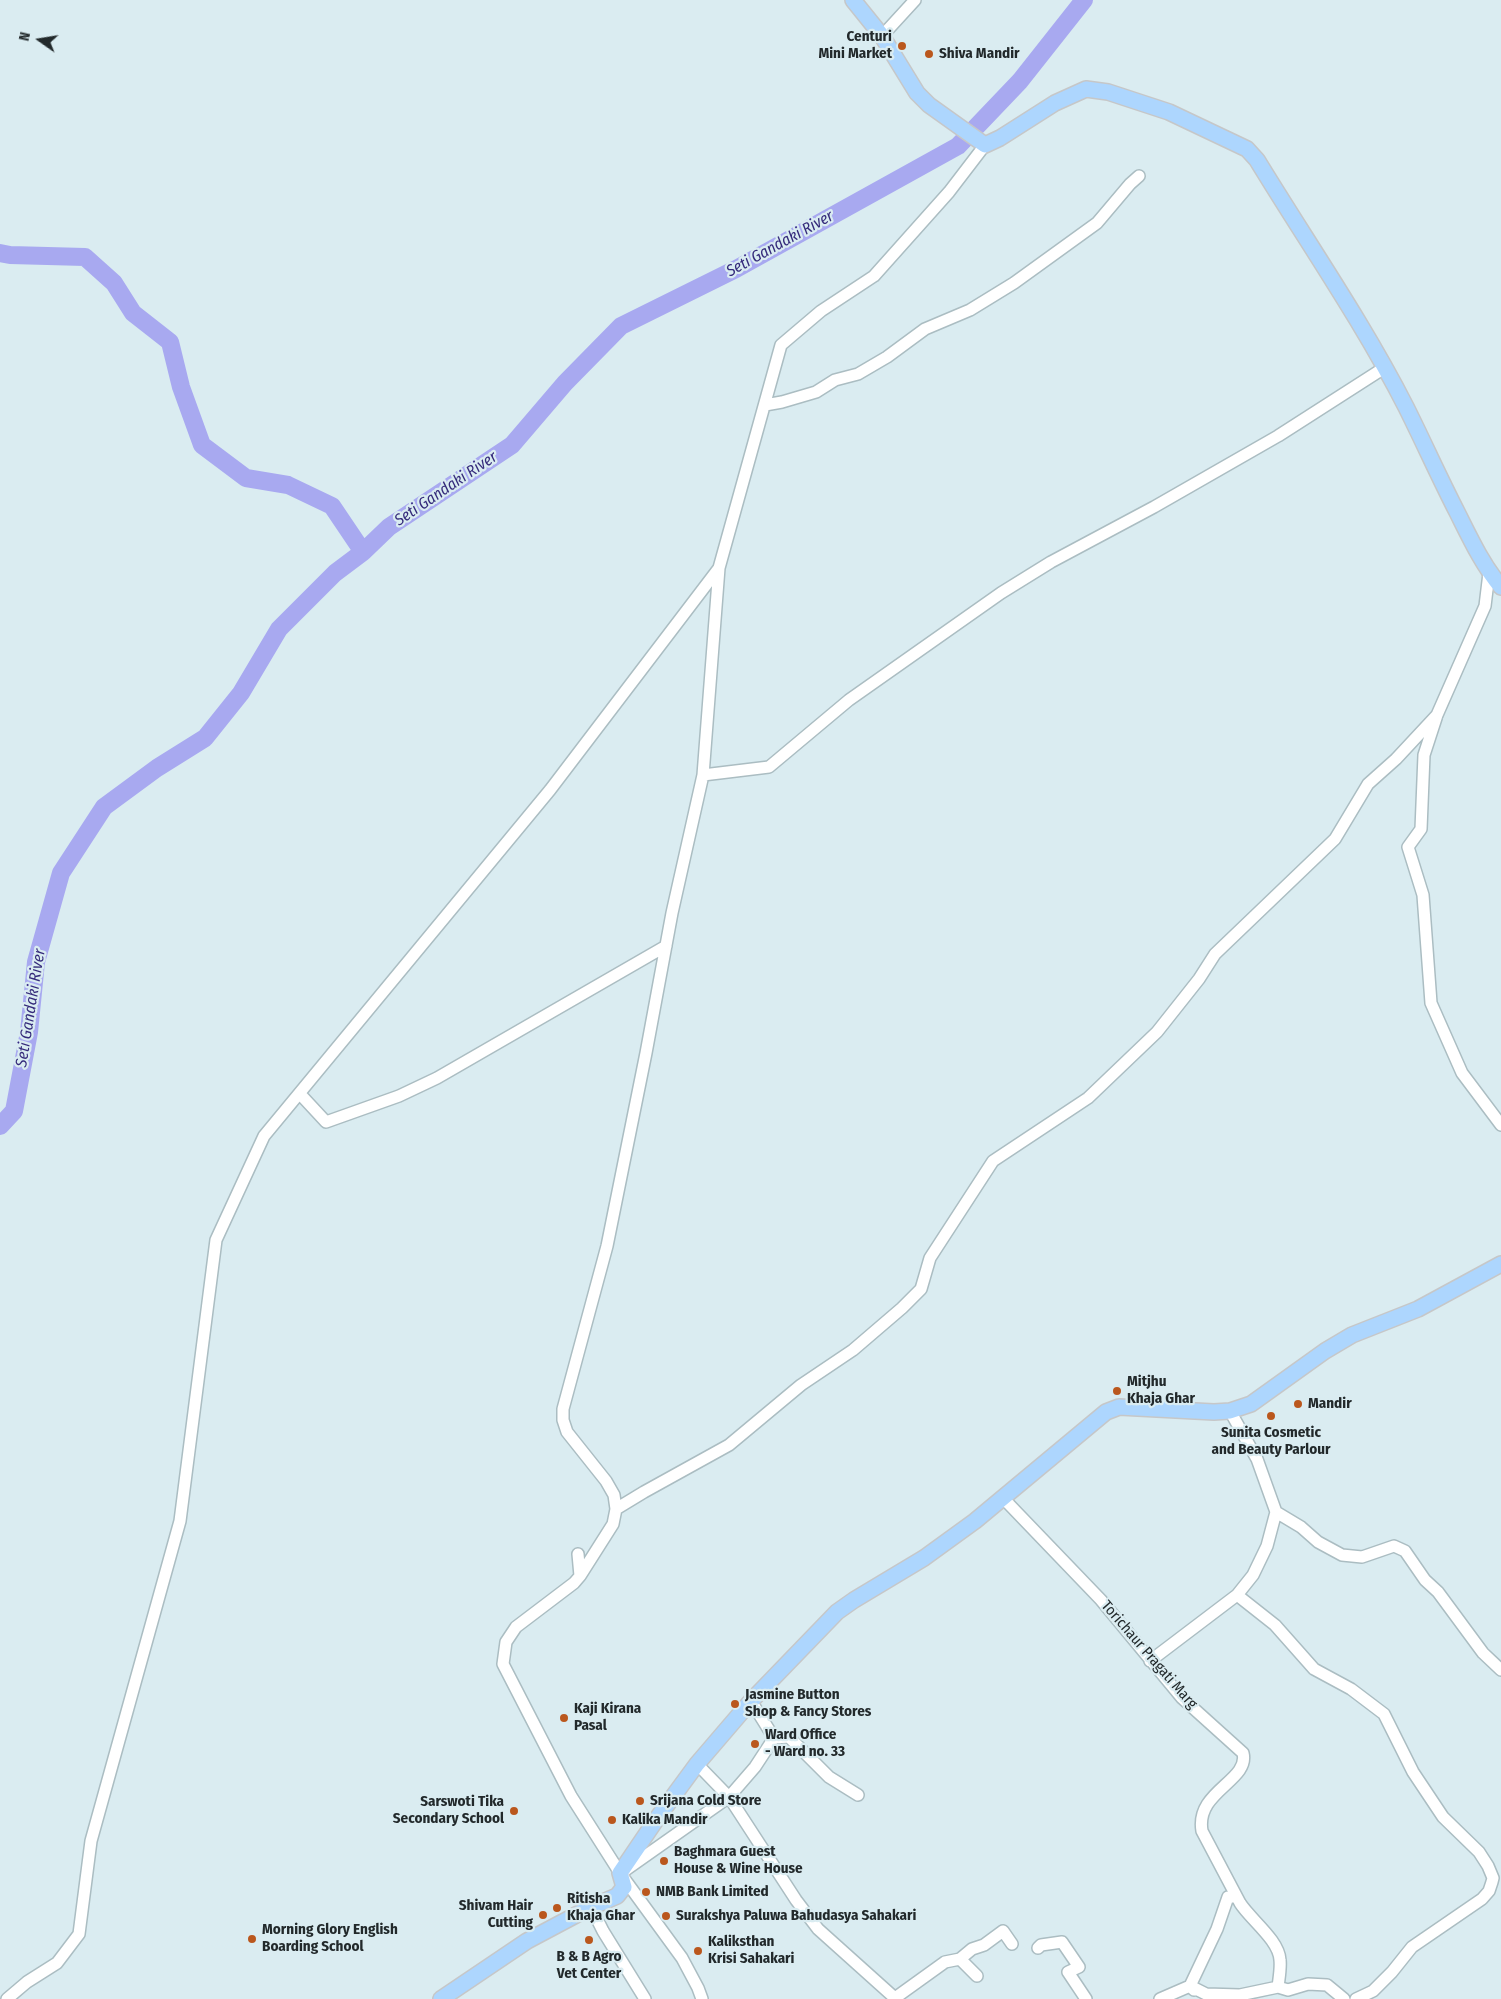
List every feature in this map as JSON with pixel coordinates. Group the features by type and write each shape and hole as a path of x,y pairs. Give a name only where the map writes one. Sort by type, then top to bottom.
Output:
{"main road":[{"path":"854,0 882,36 917,93 929,105 985,145 1000,138 1056,103 1086,88 1108,92 1170,112 1247,149 1257,160 1315,252 1384,368 1405,406 1475,550 1489,573 1501,587"},
{"path":"441,1999 527,1941 591,1907 617,1896 624,1887 620,1874 658,1817 697,1764 751,1701 837,1612 924,1558 975,1521 1106,1412 1119,1407 1198,1412 1230,1411 1257,1401 1325,1351 1352,1335 1418,1309 1501,1264"}],"street":[{"path":"882,36 915,0"},
{"path":"702,1999 682,1958 620,1874 570,1796 503,1664 506,1642 516,1627 574,1583 613,1524 616,1509 614,1495 606,1481 567,1432 563,1420 563,1408 607,1246 666,946 703,775 719,568 781,345 821,311 874,276 949,192 985,145"},
{"path":"765,405 816,392 830,382 867,370 887,358 919,333 970,310 1014,283 1097,223 1139,176"},
{"path":"703,775 769,767 849,700 1001,593 1051,562 1154,507 1278,436 1384,368"},
{"path":"7,1999 27,1982 57,1963 79,1934 92,1841 180,1521 216,1240 264,1136 550,790 719,568"},
{"path":"1489,573 1485,606 1437,715 1424,755 1421,829 1408,847 1423,895 1431,1003 1462,1073 1501,1125"},
{"path":"616,1509 729,1445 801,1385 853,1350 902,1308 921,1289 930,1258 993,1161 1088,1098 1157,1032 1199,979 1215,954 1334,839 1368,784 1396,759 1437,715"},
{"path":"300,1094 326,1122 399,1096 437,1078 666,946"},
{"path":"1150,1661 1237,1595 1253,1574 1267,1546 1276,1512 1257,1459 1230,1411"},
{"name":"Torichaur Pragati Marg","path":"1003,1498 1101,1600 1182,1698 1243,1753 1242,1767 1207,1804 1202,1812 1200,1821 1202,1831 1236,1897"},
{"path":"1276,1512 1301,1527 1318,1542 1342,1555 1362,1557 1394,1546 1405,1551 1424,1580 1438,1592 1483,1653 1501,1670"},
{"path":"578,1554 580,1576"},
{"path":"1237,1595 1275,1625 1314,1669 1351,1689 1384,1714 1414,1772 1443,1817 1479,1852 1493,1878 1489,1891 1482,1900 1412,1947 1392,1972 1373,1991 1356,1999"},
{"path":"751,1701 774,1738"},
{"path":"774,1738 789,1737 829,1777 858,1795"},
{"path":"620,1874 730,1796 755,1768 774,1738"},
{"path":"697,1764 730,1796 796,1900 818,1929 895,1998 945,1962 960,1959 972,1949 984,1945 1003,1931 1012,1944"},
{"path":"1160,1999 1190,1986 1217,1929 1228,1897 1236,1897 1246,1914 1275,1946 1280,1958 1278,1987"},
{"path":"591,1907 603,1931 645,1999"},
{"path":"1038,1948 1041,1945 1062,1942 1079,1967 1068,1972 1086,1999"},
{"path":"960,1959 977,1976"},
{"path":"1190,1986 1206,1994 1240,1995 1278,1987 1288,1990 1308,1984 1327,1985 1344,1999"},
{"path":"1190,1986 1203,1999"}],"waterway":[{"name":"Seti Gandaki River","path":"0,1126 14,1111 29,1032 36,962 61,873 104,807 157,768 205,738 241,693 279,629 335,573 363,552 389,527 512,445 565,383 621,326 736,269 958,146 1020,81 1084,0"},
{"path":"0,253 10,255 85,257 114,283 133,313 170,342 181,387 202,445 246,478 288,485 332,506 363,552"}],"place":[{"name":"Centuri Mini Market","path":"902,46"},
{"name":"Shiva Mandir","path":"929,54"},
{"name":"Mitjhu Khaja Ghar","path":"1117,1391"},
{"name":"Mandir","path":"1298,1404"},
{"name":"Sunita Cosmetic and Beauty Parlour","path":"1271,1416"},
{"name":"Jasmine Button Shop & Fancy Stores","path":"735,1704"},
{"name":"Kaji Kirana Pasal","path":"564,1718"},
{"name":"Ward Office - Ward no. 33","path":"755,1744"},
{"name":"Srijana Cold Store","path":"640,1801"},
{"name":"Sarswoti Tika Secondary School","path":"514,1811"},
{"name":"Kalika Mandir","path":"612,1820"},
{"name":"Baghmara Guest House & Wine House","path":"664,1861"},
{"name":"NMB Bank Limited","path":"646,1892"},
{"name":"Ritisha Khaja Ghar","path":"557,1908"},
{"name":"Shivam Hair Cutting","path":"543,1915"},
{"name":"Surakshya Paluwa Bahudasya Sahakari","path":"666,1916"},
{"name":"Morning Glory English Boarding School","path":"252,1939"},
{"name":"B & B Agro Vet Center","path":"589,1940"},
{"name":"Kaliksthan Krisi Sahakari","path":"698,1951"}]}
